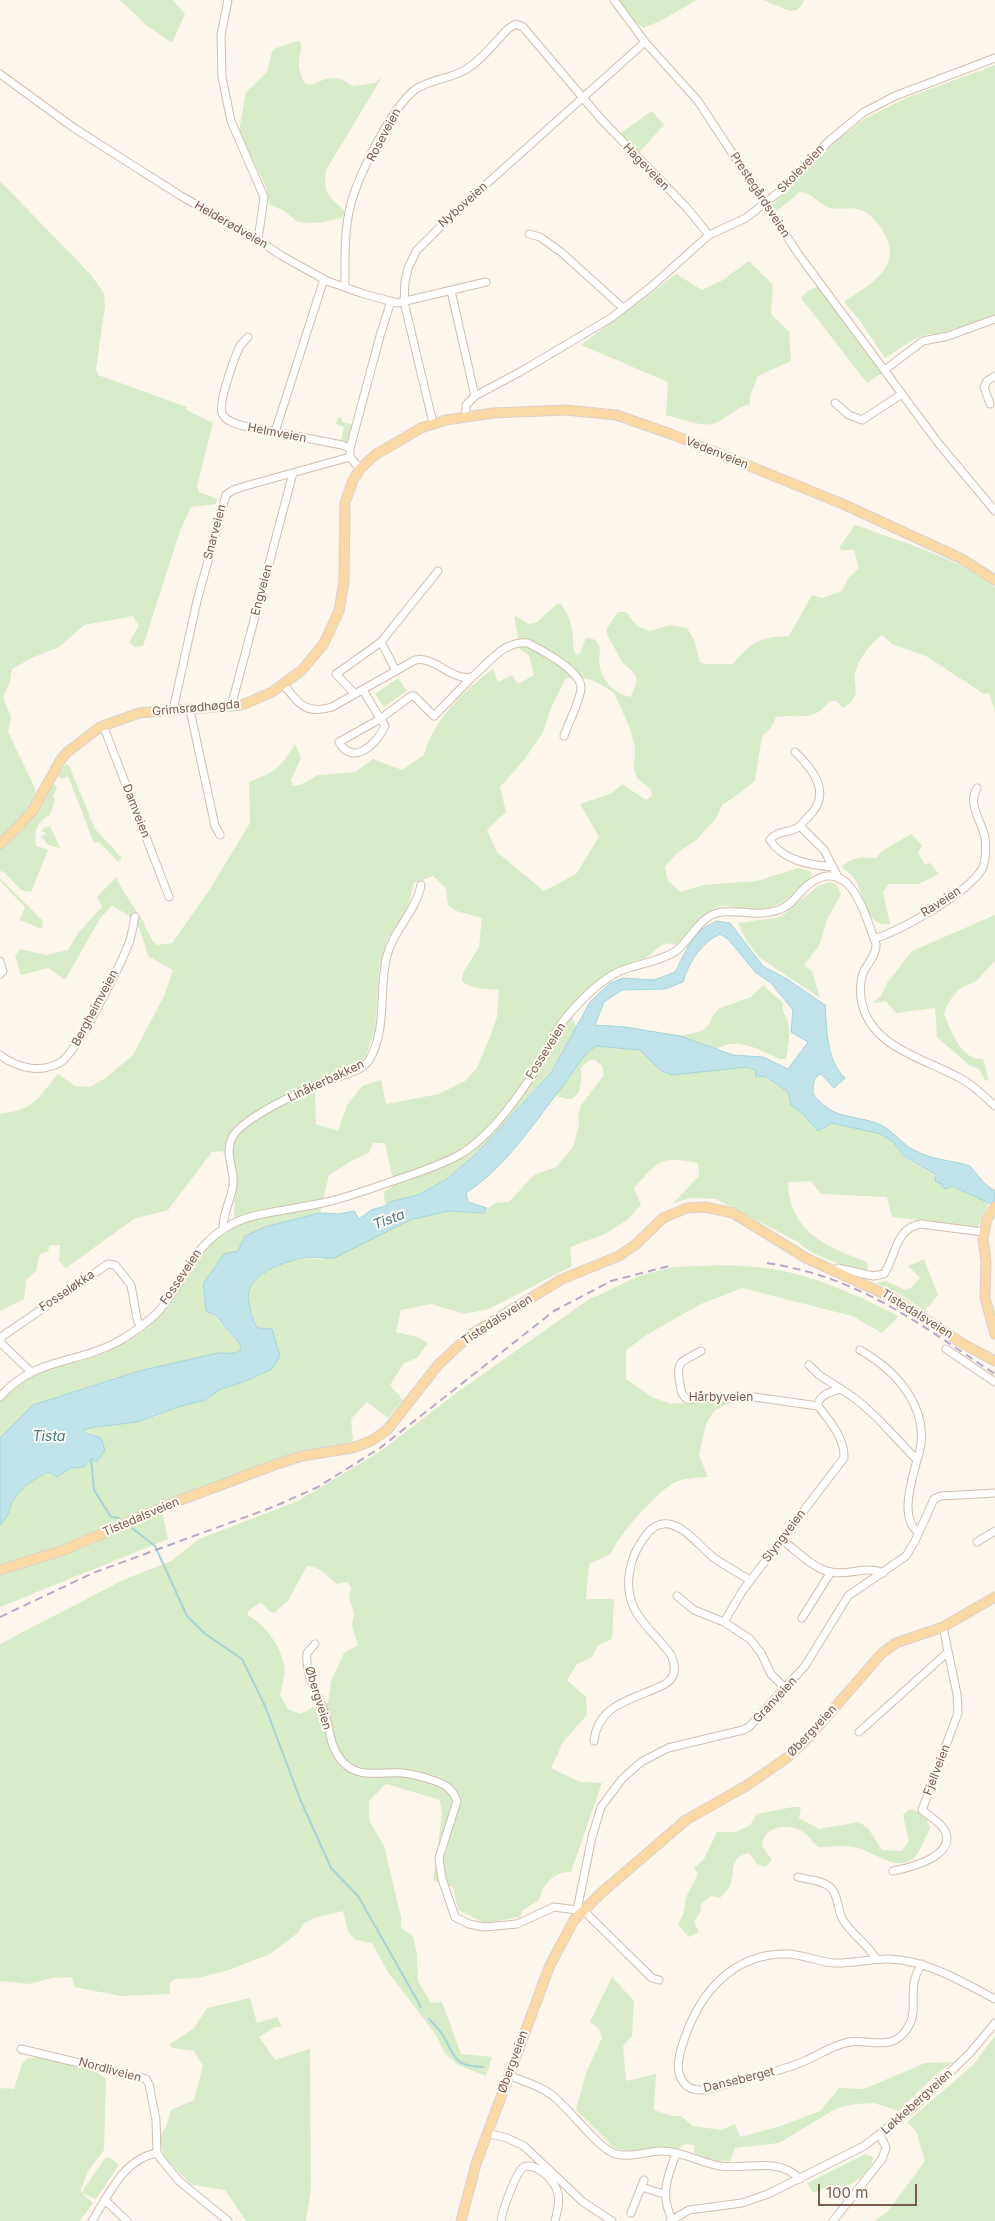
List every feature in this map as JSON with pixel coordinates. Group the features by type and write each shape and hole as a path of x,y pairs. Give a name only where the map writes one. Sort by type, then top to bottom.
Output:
{"main road":[{"name":"Vedenveien","path":"420,428 433,423 466,416 565,410 599,412 624,418 671,434 845,505 960,558 995,580"},
{"name":"Grimsrødhøgda","path":"0,844 33,810 66,753 103,725 139,713 232,707 257,700 301,672 323,645 339,611 344,581 345,503 348,489 360,469 375,455 420,428"},
{"name":"Tistedalsveien","path":"0,1570 58,1553 170,1504 277,1464 302,1456 352,1448 371,1441 387,1430 438,1365 470,1335 562,1279 618,1256 634,1245 663,1218 677,1211 705,1207 733,1213 806,1258 893,1298 992,1359"},
{"path":"993,1210 983,1232 986,1262 986,1298 995,1334"},
{"path":"992,1359 995,1350"},
{"name":"Øbergveien","path":"461,2221 468,2190 487,2133 550,1965 561,1941 579,1912 686,1820 746,1786 788,1757 810,1736 882,1653 896,1644 943,1627 995,1597"}],"street":[{"path":"228,0 221,35 222,77 231,121 264,197 258,240"},
{"name":"Prestegårdsveien","path":"614,0 645,42 705,110 764,204 805,262 945,451 995,511"},
{"name":"Roseveien","path":"345,287 345,245 352,202 386,128 402,103 414,90 439,78 466,70 509,28 518,24 523,27 584,98"},
{"name":"Nyboveien","path":"433,423 404,302 404,282 408,268 417,250 427,238 645,42"},
{"name":"Skoleveien","path":"474,396 560,349 623,308 652,286 709,235 746,218 764,204 786,186 829,140 864,112 895,96 995,58"},
{"name":"Helderødveien","path":"0,74 39,104 181,196 324,279 391,302 404,302 486,282"},
{"name":"Hageveien","path":"584,98 709,235"},
{"path":"529,234 540,237 560,252 623,308"},
{"path":"275,432 324,279"},
{"path":"451,291 474,396 466,405 466,416"},
{"path":"360,469 350,457 350,448 391,302"},
{"path":"886,369 923,341 955,334 995,319"},
{"name":"Helmveien","path":"248,337 241,345 223,396 221,411 225,418 238,424 350,448"},
{"path":"990,404 984,387 995,376"},
{"path":"835,403 850,415 862,420 902,394"},
{"name":"Snarveien","path":"173,710 197,601 225,497 233,490 350,457"},
{"name":"Engveien","path":"232,707 294,472"},
{"path":"355,694 336,674 381,642 438,571"},
{"path":"381,642 396,671"},
{"path":"363,690 380,719 384,728 370,746 360,753 351,754 346,752 339,742 380,719 412,695 434,716 472,677 507,646 513,643 528,643 572,671 580,683 579,696 564,736"},
{"path":"284,684 298,702 313,711 332,707 411,662 422,659 459,677 472,677"},
{"path":"190,710 215,826 220,835"},
{"name":"Damveien","path":"103,725 169,897"},
{"path":"796,752 814,774 820,795 818,806 800,826 778,834 770,840 778,849 800,862 833,867"},
{"name":"Raveien","path":"874,939 887,935 957,895 981,869 985,843 972,800 977,788"},
{"path":"800,826 824,850 839,879 850,885 855,892 874,939 876,948 864,970 861,983 862,1000 871,1024 882,1038 897,1048 958,1076 971,1084 995,1106"},
{"name":"Fosseveien","path":"0,1396 30,1371 101,1349 141,1327 167,1300 198,1251 224,1229 236,1222 251,1217 326,1203 351,1195 432,1168 456,1157 476,1144 493,1127 531,1077 562,1022 602,984 617,973 675,951 706,920 714,915 722,913 750,915 769,913 789,904 812,882 823,877 839,879"},
{"name":"Linåkerbakken","path":"224,1229 223,1220 231,1202 234,1184 229,1149 235,1132 262,1112 358,1068 369,1061 377,1041 384,968 389,948 412,910 422,885"},
{"name":"Bergheimveien","path":"0,1055 14,1064 39,1069 51,1067 67,1057 79,1042 129,943 135,917"},
{"path":"0,962 3,971 0,974"},
{"path":"835,1272 838,1268 873,1276 884,1274 889,1266 900,1236 913,1225 921,1224 983,1232"},
{"name":"Fosseløkka","path":"30,1371 1,1343 1,1337 108,1264 115,1265 131,1285 137,1319 141,1327"},
{"path":"860,1350 885,1366 909,1395 922,1432 921,1449 911,1484 909,1512 912,1526 918,1532"},
{"path":"946,1350 995,1382"},
{"name":"Hårbyveien","path":"701,1351 680,1363 678,1368 682,1392 686,1398 754,1397 818,1406"},
{"path":"809,1365 816,1372 861,1401 917,1460"},
{"path":"818,1406 820,1399 825,1394 841,1389"},
{"name":"Slyngveien","path":"724,1622 750,1580 842,1460 844,1450 831,1423 818,1406"},
{"name":"Granveien","path":"579,1912 592,1837 601,1807 622,1779 641,1762 668,1748 747,1729 804,1666 848,1596 906,1556 931,1502 936,1497 995,1493"},
{"path":"594,1741 597,1725 612,1708 666,1684 674,1673 674,1662 671,1655 638,1616 630,1596 631,1564 637,1549 650,1531 660,1524 673,1525 715,1558 750,1580"},
{"path":"976,1542 995,1531"},
{"path":"781,1539 816,1565 831,1572 875,1570 883,1573"},
{"path":"802,1618 831,1572"},
{"path":"677,1596 694,1610 724,1622 755,1644 771,1674 785,1688"},
{"name":"Fjellveien","path":"894,1871 915,1866 933,1858 942,1849 946,1839 944,1829 922,1810 958,1713 957,1694 943,1627"},
{"name":"Øbergveien","path":"315,1644 307,1653 307,1673 323,1709 331,1743 342,1761 355,1772 367,1774 403,1773 441,1783 454,1792 458,1801 439,1858 442,1879 455,1917 476,1926 493,1927 517,1924 559,1906 579,1912"},
{"path":"859,1732 948,1652"},
{"path":"798,1878 821,1882 832,1888 839,1913 845,1923 868,1946 876,1958 922,1964 947,1974 995,1999"},
{"path":"579,1912 652,1978 659,1980"},
{"name":"Danseberget","path":"876,1958 848,1963 830,1963 788,1954 759,1957 735,1967 714,1985 692,2019 681,2049 678,2065 681,2080 690,2088 705,2089 788,2068 842,2044 856,2041 883,2043 894,2041 905,2032 911,2020 914,2010 913,1979 922,1964"},
{"name":"Løkkebergveien","path":"664,2194 666,2208 671,2220 689,2210 752,2200 847,2156 880,2135 912,2110 970,2053 995,2023"},
{"name":"Nordliveien","path":"22,2049 146,2079 149,2084 156,2120 157,2153"},
{"path":"508,2075 553,2096 608,2152 619,2155 662,2151 723,2166 772,2165 794,2173 800,2179"},
{"path":"487,2133 508,2138 524,2146 572,2193 607,2220"},
{"path":"833,2221 882,2159 886,2148 880,2135"},
{"path":"92,2221 128,2166 146,2155 157,2153 179,2181 228,2221"},
{"path":"631,2213 643,2183 664,2194 676,2154"},
{"path":"501,2221 503,2211 519,2173 524,2167 531,2166 537,2168 556,2186 559,2198 555,2221"},
{"path":"106,2200 127,2221"}],"green space":[{"path":"120,0 173,0 185,14 172,43 146,25"},
{"path":"618,0 697,0 658,22 643,28 629,17"},
{"path":"763,0 803,0 804,2 797,10 790,11"},
{"path":"298,41 301,43 299,67 302,77 308,84 329,78 338,78 353,86 375,83 382,77 326,170 326,189 331,198 345,211 342,218 318,223 298,222 284,211 269,204 266,187 239,131 246,92 267,72 272,52 276,48"},
{"path":"995,65 995,316 938,334 924,335 885,358 860,321 844,302 874,281 887,265 890,255 889,244 878,224 871,216 861,210 830,208 811,196 800,192 777,211 771,206 839,138 866,118 906,98"},
{"path":"652,111 664,125 638,154 619,134"},
{"path":"0,181 91,275 104,293 105,306 96,369 98,375 187,407 187,410 213,423 197,486 199,492 217,499 216,504 191,507 180,531 143,646 135,647 129,642 139,626 133,616 84,625 59,647 34,657 12,669 10,682 3,697 11,717 8,732 34,786 39,805 51,784 56,785 57,788 53,796 55,800 50,815 42,820 36,832 36,846 48,850 31,892 21,890 4,872 0,871"},
{"path":"749,261 773,285 771,314 789,332 791,361 758,376 750,396 750,404 722,420 708,425 666,415 668,382 581,345 676,274 702,290 721,281"},
{"path":"819,286 882,373 867,383 801,298 808,291"},
{"path":"338,417 342,418 342,422 354,425 349,443 341,440 344,427 336,424"},
{"path":"855,525 947,559 981,577 995,587 995,711 989,693 984,694 926,656 892,644 882,635 866,652 856,669 856,692 853,700 843,708 836,701 829,701 817,713 811,715 776,717 770,729 762,736 755,781 722,805 716,819 695,841 677,853 665,867 668,881 681,892 703,885 757,881 798,868 810,871 812,875 799,889 784,901 767,908 748,910 726,906 711,910 675,945 662,945 645,958 619,969 595,984 570,1012 578,1031 551,1073 475,1155 447,1179 418,1195 390,1202 385,1206 384,1192 394,1185 385,1143 373,1143 369,1153 353,1160 329,1175 320,1213 265,1227 245,1236 238,1251 203,1284 206,1294 205,1306 240,1344 241,1349 239,1351 218,1353 139,1371 33,1405 0,1438 0,1402 13,1390 25,1381 48,1370 107,1352 124,1344 145,1330 162,1314 191,1265 202,1252 215,1240 234,1228 235,1170 222,1151 212,1152 168,1210 134,1219 66,1268 59,1261 60,1245 50,1245 48,1251 40,1254 36,1271 26,1280 24,1299 0,1311 0,1114 21,1109 34,1102 58,1074 75,1086 90,1087 104,1079 133,1055 164,996 173,970 148,956 138,926 128,916 112,906 101,917 65,980 48,968 21,975 15,956 20,949 46,955 68,950 78,933 102,907 97,897 116,877 156,945 172,943 208,892 250,823 249,782 271,772 281,764 295,744 301,758 291,780 293,786 300,785 318,775 355,772 373,759 402,770 424,755 435,729 451,706 471,686 493,669 498,682 512,675 518,684 534,675 529,655 520,650 514,615 529,624 536,623 557,604 561,604 571,623 576,655 580,653 586,638 595,640 600,651 600,668 605,680 619,693 631,697 637,680 635,674 622,662 607,634 607,628 618,612 626,612 637,626 650,631 669,625 687,628 694,640 700,662 704,664 733,664 745,650 763,639 789,636 812,595 822,598 842,591 849,577 859,568 854,550 842,550 839,548","holes":["566,678 589,679 614,693 630,728 635,748 634,769 637,778 651,790 652,795 646,800 622,784 612,793 580,804 599,837 576,874 544,891 497,852 487,830 506,812 500,787 524,760 542,734 552,706","433,876 446,888 448,905 456,911 482,918 479,947 463,973 462,981 474,987 499,990 497,1017 477,1068 465,1081 439,1094 386,1104 381,1080 362,1086 347,1105 338,1131 316,1124 315,1090 323,1077 361,1063 366,1055 375,1030 379,969 387,940 408,908 414,883"]},
{"path":"398,678 407,691 384,707 375,694"},
{"path":"65,765 69,765 95,829 122,858 118,862 99,842 94,843 68,776 62,779 57,776"},
{"path":"50,826 60,848 48,845 41,836 45,835 45,832 41,832 44,828"},
{"path":"911,834 922,845 918,853 925,864 930,863 939,874 919,884 889,884 883,892 890,924 881,924 870,915 854,878 842,867 857,858 876,858 882,851"},
{"path":"0,878 43,921 42,929 20,920 25,907 0,881"},
{"path":"830,882 837,885 841,895 828,917 819,946 804,965 812,971 820,998 759,957 746,940 738,923 780,917 818,886"},
{"path":"995,915 995,961 976,981 959,989 948,1003 944,1014 963,1050 975,1058 983,1059 989,1081 985,1080 979,1069 969,1065 937,1037 935,1008 896,1013 886,1001 873,1002 881,996 887,983 912,951"},
{"path":"763,985 783,1003 789,1031 786,1059 780,1059 756,1048 740,1044 731,1044 715,1050 680,1036 702,1031 709,1025 713,1015 720,1008 751,997"},
{"path":"596,1046 640,1050 660,1070 746,1067 755,1070 756,1077 765,1076 788,1092 791,1105 802,1113 818,1131 832,1123 881,1134 893,1142 905,1158 952,1186 989,1203 978,1227 892,1217 887,1197 821,1194 811,1181 788,1182 790,1199 795,1213 803,1225 825,1243 867,1262 868,1268 865,1271 821,1257 798,1242 716,1199 689,1198 672,1204 699,1176 698,1163 675,1160 661,1162 649,1171 634,1188 641,1205 626,1221 605,1234 570,1247 572,1266 489,1309 464,1314 432,1304 401,1310 396,1332 417,1337 428,1343 417,1358 404,1363 390,1385 403,1400 388,1418 367,1402 351,1419 353,1442 300,1453 164,1504 163,1515 168,1539 0,1607 0,1525 7,1517 16,1496 34,1480 49,1472 57,1477 71,1468 84,1467 91,1459 98,1462 101,1438 82,1430 138,1422 154,1417 178,1407 205,1400 220,1389 246,1381 272,1369 275,1342 272,1330 258,1328 247,1295 251,1286 267,1271 291,1261 314,1258 323,1260 410,1220 448,1211 484,1213 495,1203 509,1202 534,1175 556,1167 573,1147 579,1125 578,1116 581,1105 604,1075 602,1066 595,1060 589,1060 581,1068 580,1088 575,1097 570,1099 556,1095 582,1057"},
{"path":"924,1259 938,1295 925,1311 898,1293 876,1283 886,1281 905,1290 911,1288 920,1278 908,1266"},
{"path":"730,1265 789,1272 837,1288 899,1316 882,1333 852,1316 742,1288 701,1304 648,1334 626,1350 626,1379 652,1397 671,1404 702,1401 734,1401 714,1411 706,1424 699,1455 708,1477 685,1479 670,1485 640,1513 611,1554 589,1564 586,1599 614,1599 612,1639 598,1645 592,1657 577,1664 567,1680 586,1697 587,1715 563,1742 551,1768 580,1782 602,1783 571,1872 558,1874 551,1879 542,1890 539,1900 523,1910 520,1917 485,1923 458,1910 453,1887 433,1880 442,1815 440,1800 386,1784 369,1801 369,1820 384,1846 401,1917 401,1928 413,1936 417,1954 418,1981 431,2003 442,2002 461,2054 492,2057 486,2076 458,2065 444,2052 436,2035 388,1972 372,1943 355,1940 348,1931 343,1911 314,1918 303,1924 299,1932 270,1954 229,1970 198,1978 175,1979 170,1983 170,1994 121,1996 74,1987 71,1977 52,1978 30,1984 0,1981 0,1644 123,1580 171,1561 199,1539 298,1501 379,1452 459,1391 588,1300 639,1276 673,1267","holes":["307,1566 323,1572 336,1584 348,1582 351,1588 349,1598 354,1613 352,1626 358,1645 344,1653 331,1681 328,1703 315,1706 301,1714 288,1709 280,1695 284,1680 284,1668 279,1649 265,1629 247,1615 249,1610 261,1602 270,1612 274,1613 288,1601"]},
{"path":"801,1807 799,1818 819,1829 859,1822 868,1828 882,1850 901,1851 909,1842 903,1815 910,1809 923,1816 930,1829 915,1857 906,1862 899,1863 885,1860 853,1847 819,1847 808,1836 795,1828 781,1827 772,1830 765,1836 762,1846 772,1860 765,1867 757,1864 749,1853 738,1858 735,1862 729,1887 720,1898 711,1896 701,1904 700,1913 694,1922 699,1932 689,1937 678,1925 684,1912 686,1897 698,1874 694,1868 704,1859 717,1832 736,1832 750,1825 757,1814"},
{"path":"612,1977 634,2001 632,2036 623,2046 626,2081 656,2074 654,2110 672,2116 681,2116 693,2126 721,2130 735,2124 740,2137 781,2126 820,2111 839,2088 864,2089 925,2063 954,2062 936,2074 899,2111 874,2103 837,2108 779,2143 735,2148 730,2161 710,2161 695,2156 694,2145 685,2144 677,2150 662,2148 628,2151 614,2148 576,2110 586,2073 602,2038 599,2029 590,2022"},
{"path":"250,1998 257,2023 277,2017 282,2027 275,2027 259,2037 275,2060 310,2049 311,2188 306,2221 246,2221 225,2190 192,2185 164,2157 160,2136 166,2127 171,2110 194,2100 203,2066 194,2051 172,2048 169,2045 194,2028 207,2008"},
{"path":"995,2036 995,2221 875,2221 888,2211 925,2161 916,2131 907,2122 973,2065"},
{"path":"38,2057 93,2071 106,2078 104,2150 88,2171 81,2193 105,2158 110,2158 119,2165 96,2199 82,2193 93,2203 80,2221 0,2221 0,2088 14,2089 22,2064 27,2059"},
{"path":"865,2154 873,2157 872,2163 859,2179 834,2192 826,2187 813,2193 807,2183"}],"water":[{"name":"Tista","path":"717,921 730,923 763,966 787,979 825,1005 827,1034 831,1053 839,1071 845,1078 834,1088 821,1074 816,1077 813,1085 813,1094 821,1103 845,1116 881,1125 921,1153 970,1166 984,1183 995,1191 995,1207 952,1186 947,1189 942,1187 942,1184 935,1181 936,1175 905,1157 893,1142 881,1134 832,1123 818,1131 802,1113 791,1105 788,1092 765,1076 756,1077 755,1070 747,1067 672,1075 660,1070 640,1050 596,1046 581,1060 530,1130 506,1158 480,1183 466,1193 468,1202 487,1208 484,1213 448,1211 410,1220 334,1258 302,1258 280,1265 259,1276 252,1284 248,1293 249,1303 253,1319 258,1328 272,1329 280,1356 272,1369 246,1381 221,1389 205,1400 178,1407 138,1422 83,1430 86,1433 101,1438 105,1450 97,1462 91,1459 84,1467 71,1468 57,1477 49,1472 34,1480 16,1496 7,1517 0,1525 0,1438 33,1405 139,1371 218,1353 239,1351 241,1349 240,1344 215,1315 206,1311 205,1308 203,1284 224,1254 238,1251 245,1236 265,1227 320,1213 339,1214 354,1211 359,1219 371,1210 385,1206 389,1202 418,1195 447,1179 475,1155 551,1073 590,1002 610,983 623,978 654,980 675,972 690,943 700,930","holes":["720,934 728,939 755,972 771,983 793,1010 791,1032 808,1042 788,1069 763,1057 733,1055 680,1036 625,1027 595,1025 604,1002 622,990 665,989 683,982 692,960 707,942"]}],"waterway":[{"path":"91,1459 94,1490 111,1517 119,1518"},
{"path":"132,1528 155,1546 187,1616 204,1633 242,1659 265,1706 300,1799 331,1868 358,1896 421,2007"},
{"path":"429,2019 440,2031 459,2061 464,2064 483,2067"}],"railway":[{"path":"767,1263 831,1279 860,1291 914,1321 995,1374"},
{"path":"0,1617 93,1573 273,1507 318,1487 380,1448 554,1311 611,1281 673,1265"}]}
